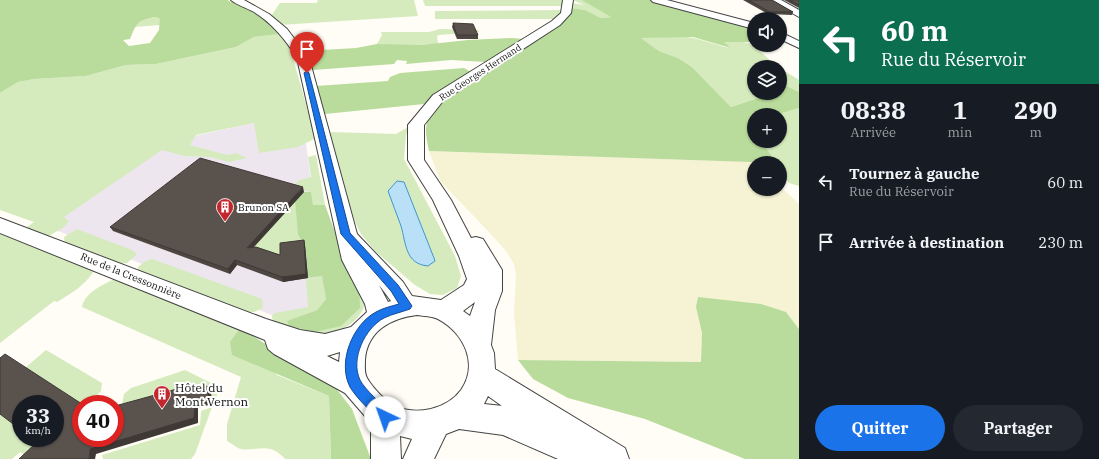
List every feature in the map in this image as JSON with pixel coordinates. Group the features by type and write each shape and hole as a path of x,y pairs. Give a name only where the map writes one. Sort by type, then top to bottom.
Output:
{"street":[{"path":"236,0 264,14 293,41 303,58 353,260 378,303 380,315"},
{"name":"Rue Georges Hermand","path":"478,344 483,310 491,291 491,270 473,238 442,200 416,160 416,125 438,98 556,23 566,15 569,5 568,0"},
{"path":"656,0 747,24"},
{"path":"774,0 799,14"},
{"path":"787,39 799,45"},
{"name":"Rue Georges Hermand","path":"442,200 470,256 478,278 473,291 444,311"},
{"name":"Rue de la Cressonnière","path":"0,225 262,328 300,341 325,345 359,336"},
{"path":"346,234 394,288 406,306"},
{"path":"418,459 446,419 472,400 479,388 483,361 478,344 466,326 444,311 417,305 406,306 380,315 369,323 359,336 352,356 352,374 355,384 385,417 417,425 446,419 504,421 594,459"},
{"name":"Rue de la Cressonnière","path":"262,328 283,346 355,384"},
{"path":"482,375 512,396 614,459"},
{"path":"385,417 386,459"}],"shaded area":[{"path":"302,112 326,299 287,321 35,222 150,146"},
{"path":"429,151 747,162 747,196 787,196 787,193 799,204 799,329 786,312 696,307 702,333 701,362 518,360 514,313 516,275 514,264 506,251 440,181"}],"green space":[{"path":"0,0 227,0 256,14 280,34 254,37 236,47 156,64 126,65 86,76 34,79 18,82 0,93","holes":["156,17 160,19 159,30 150,43 129,46 123,40 130,39 138,23 144,19"]},
{"path":"318,0 414,0 418,16 280,25 271,16 280,3 317,3"},
{"path":"423,0 562,0 562,6 425,6"},
{"path":"572,0 584,0 612,17 601,18 585,10 572,8 572,3 585,5"},
{"path":"582,0 651,0 747,26 747,42 724,42 731,48 693,37 641,38 659,51 678,58 692,67 731,107 752,100 787,100 787,86 799,92 799,108 787,112 787,108 747,108 747,148 766,148 772,156 747,156 747,162 429,151 426,126 438,102 571,13 572,8 585,10 601,18 611,17"},
{"path":"564,10 556,19 435,19 435,11"},
{"path":"156,17 160,19 160,25 134,27 139,20"},
{"path":"440,29 478,30 479,32 439,35 437,36 438,44 400,46 377,44 382,35 381,32 429,32"},
{"path":"280,34 290,48 308,111 312,110 317,133 314,139 298,147 259,153 254,123 196,135 190,145 227,155 236,153 247,158 229,162 210,157 184,156 162,150 64,217 69,221 64,227 49,236 26,228 34,222 0,210 0,93 18,82 34,79 86,76 126,65 156,64 236,47 254,37"},
{"path":"679,36 698,39 730,48 724,42 744,42 747,43 747,52 761,52 770,60 747,60 747,100 752,100 731,107 692,67 678,58 659,51 641,38"},
{"path":"512,38 524,39 485,62 451,60 406,64 407,61 397,60 394,64 313,70 304,51 356,48 377,44 421,45 468,40"},
{"path":"464,68 471,72 424,104 325,114 316,86 388,81 390,77 400,73"},
{"path":"787,72 799,80 799,92 787,86"},
{"path":"799,108 799,186 789,183 787,181 787,156 772,156 766,148 787,148 787,112"},
{"path":"410,126 406,135 404,159 455,256 461,276 457,288 443,295 430,294 415,285 375,251 361,234 346,197 329,132 396,134"},
{"path":"316,155 325,205 313,205 311,192 291,188 299,180 311,177 308,157"},
{"path":"304,192 311,192 313,205 325,205 347,265 359,284 360,308 341,326 315,332 289,326 287,321 317,310 326,299 322,276 308,278 305,245 298,235 295,201"},
{"path":"295,201 298,235 305,245 282,260 252,249"},
{"path":"77,229 132,250 137,254 127,263 116,264 65,244 64,237"},
{"path":"0,231 94,271 78,288 57,302 54,301 0,343"},
{"path":"152,259 262,299 263,308 254,312 244,312 138,272 138,267 144,262"},
{"path":"322,276 326,299 317,310 288,321 289,326 315,332 359,284 365,294 365,303 357,318 350,324 334,333 317,336 312,336 273,323 272,316 275,313 308,307 306,279"},
{"path":"116,278 240,328 277,375 329,396 331,459 285,459 279,453 267,448 238,448 227,441 227,424 241,377 82,307 87,297 91,293 100,286"},
{"path":"698,297 761,304 786,312 799,329 799,459 745,459 645,419 568,398 533,379 518,360 701,362 702,333 696,307"},
{"path":"240,328 335,387 352,409 371,459 331,459 329,396 232,355 230,342"},
{"path":"46,350 102,383 101,391 97,395 72,395 72,398 25,368"},
{"path":"185,370 213,384 218,389 216,399 212,404 211,391 124,409 124,394 131,388"},
{"path":"212,407 195,454 191,459 103,459 102,455 200,425 201,411"},
{"path":"0,414 12,423 12,447 41,447 29,458 20,452 12,459 0,459"}],"water":[{"path":"397,181 404,182 434,258 435,261 428,266 415,261 408,252 401,226 388,191"}],"building":[{"path":"748,0 772,0 793,12 770,12"},
{"path":"789,0 799,0 799,5"},
{"path":"453,23 473,24 478,35 457,35"},
{"name":"Brunon SA","path":"200,158 303,187 247,248 256,247 280,255 280,243 304,240 306,274 282,277 235,260 228,269 110,227"},
{"name":"Hôtel du Mont Vernon","path":"5,354 72,398 72,447 97,447 90,449 89,459 19,459 32,447 64,447 64,395 12,395 12,423 0,414 0,358"},
{"name":"Hôtel du Mont Vernon","path":"195,384 195,389 207,386 209,399 195,404 194,418 124,439 124,404"}],"place":[{"name":"Brunon SA","path":"225,222"},
{"name":"Hôtel du Mont Vernon","path":"162,409"}],"route":[{"path":"307,73 346,234 394,288 406,306 395,308 380,315 369,323 359,336 352,356 352,374 355,384 385,417"}]}
